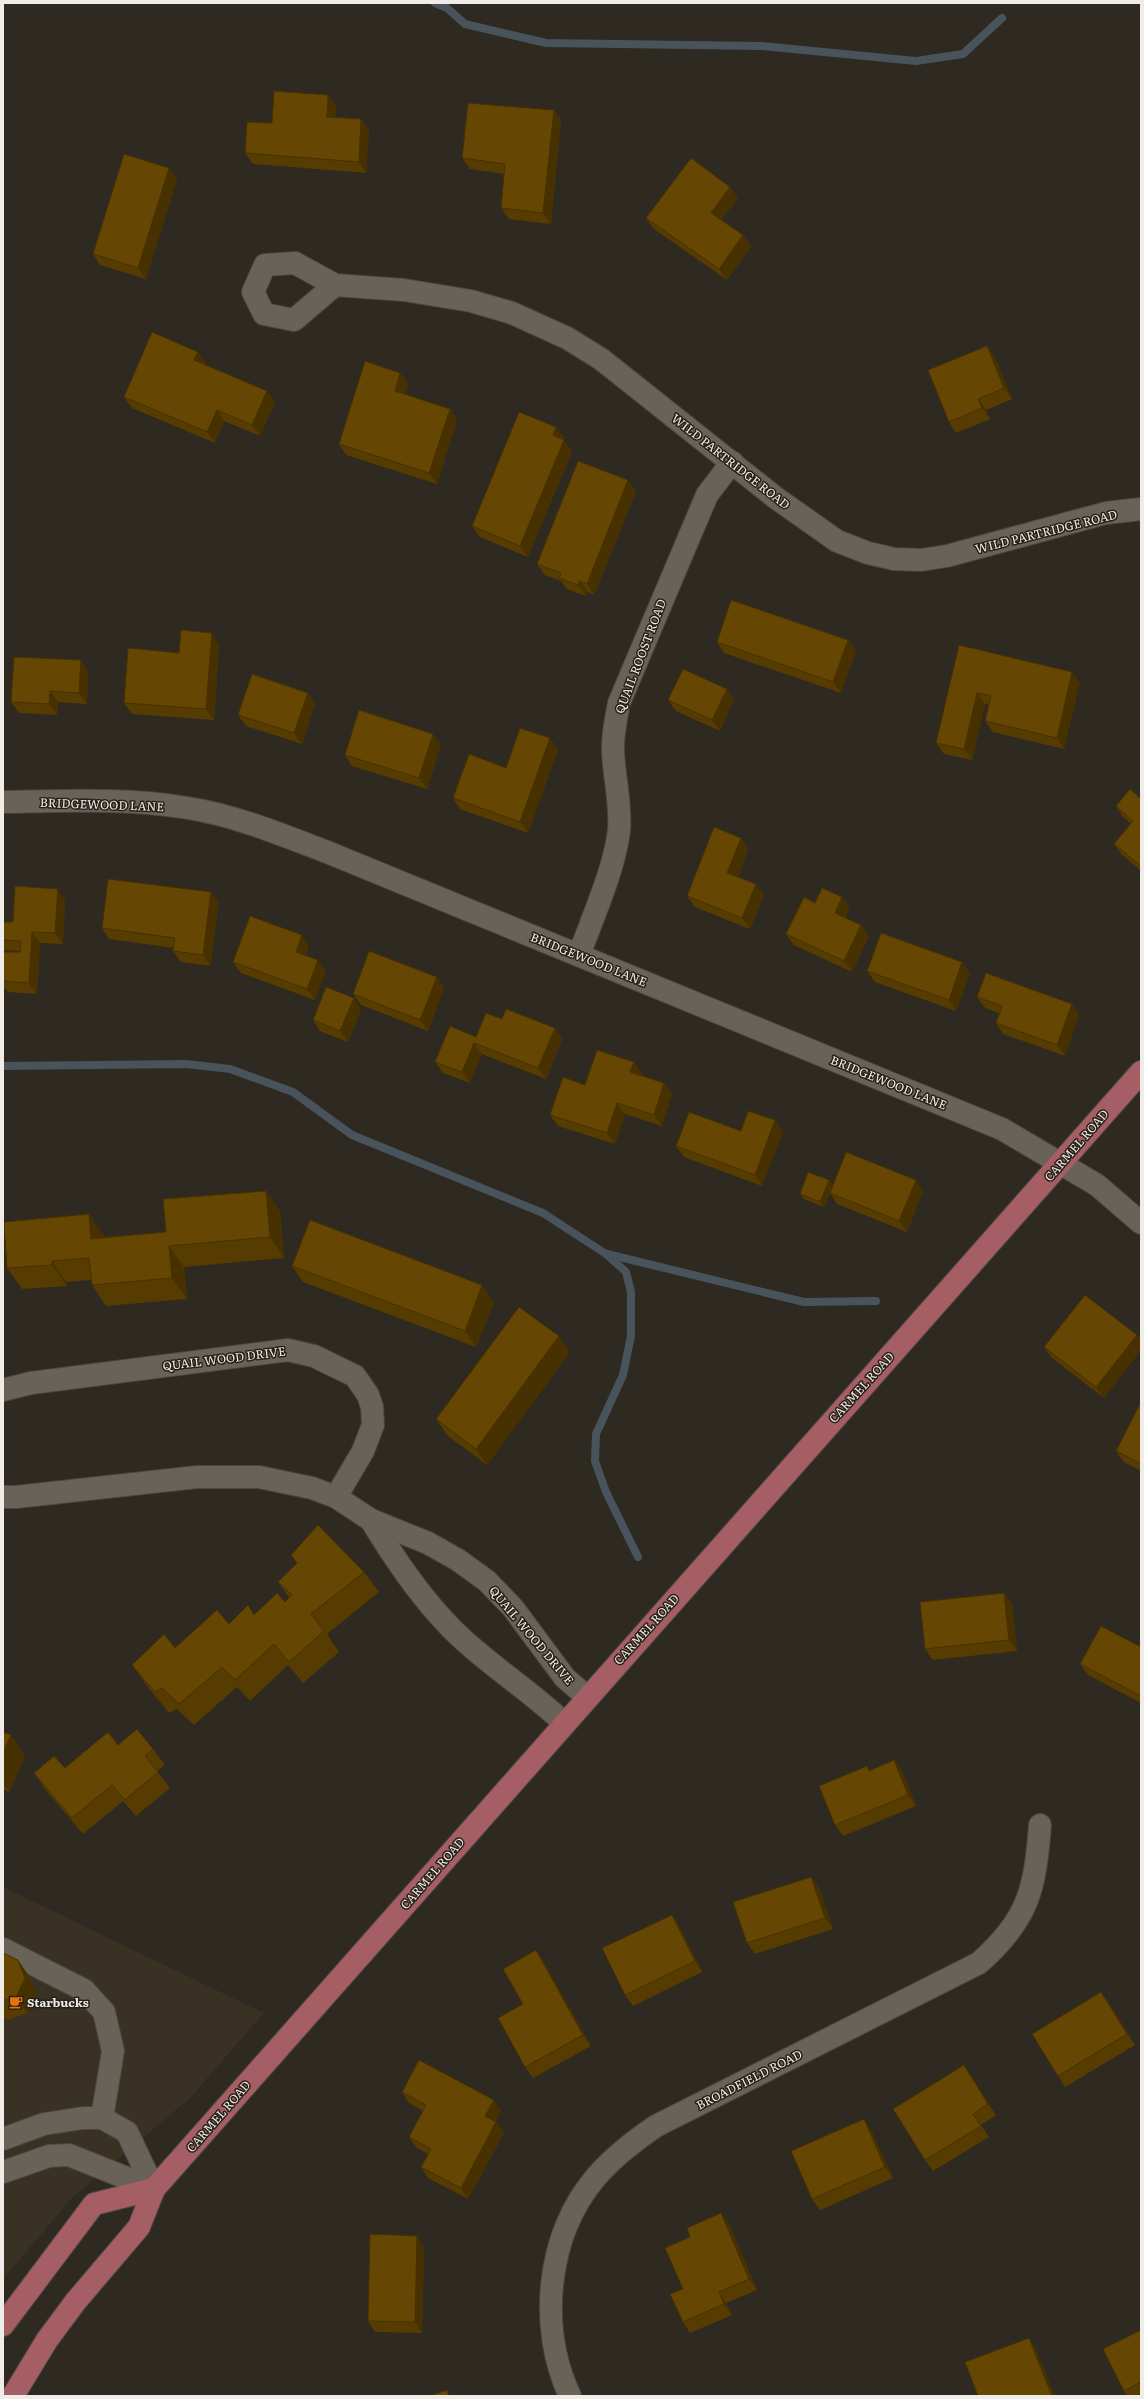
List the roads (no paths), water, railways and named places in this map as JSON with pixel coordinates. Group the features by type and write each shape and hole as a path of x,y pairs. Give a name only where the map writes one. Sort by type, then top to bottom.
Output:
{"main road":[{"name":"CARMEL ROAD","path":"13,2396 47,2340 68,2312 139,2227 154,2189 564,1723 1141,1072"},
{"path":"3,2325 94,2204 154,2189"}],"street":[{"name":"WILD PARTRIDGE ROAD","path":"335,285 404,290 471,301 512,313 567,338 600,359 776,498 837,541 868,553 894,559 921,560 947,556 1106,513 1141,509"},
{"name":"QUAIL ROOST ROAD","path":"579,955 616,850 619,829 619,789 614,763 613,733 619,703 707,495 732,462"},
{"name":"BRIDGEWOOD LANE","path":"3,802 145,803 189,808 254,824 579,955 1002,1129 1061,1162 1097,1185 1141,1223"},
{"name":"QUAIL WOOD DRIVE","path":"3,1390 31,1383 243,1354 288,1350 314,1356 355,1376 368,1395 372,1407 373,1425 363,1451 336,1497"},
{"name":"QUAIL WOOD DRIVE","path":"3,1497 16,1497 197,1477 259,1477 312,1488 336,1497 371,1520 428,1543 458,1560 487,1581 513,1608 564,1678 587,1697"},
{"name":"QUAIL WOOD DRIVE","path":"371,1520 396,1561 438,1615 480,1654 543,1703 564,1723"},
{"name":"BROADFIELD ROAD","path":"570,2396 563,2381 553,2341 551,2314 554,2272 560,2246 576,2208 595,2178 623,2149 656,2126 980,1963 1005,1937 1025,1906 1036,1871 1040,1825"},
{"path":"3,1949 84,1990 104,2012 113,2051 102,2118"},
{"path":"3,2139 44,2124 83,2118 102,2118 127,2132 154,2189"},
{"path":"3,2172 49,2156 69,2155 154,2189"}],"waterway":[{"path":"435,3 447,8 465,24 546,43 762,46 916,61 963,54 1002,18"},
{"path":"3,1066 186,1064 230,1069 293,1092 352,1135 543,1213 606,1254 626,1272 631,1292 631,1336 623,1375 596,1434 595,1461 606,1492 638,1557"},
{"path":"607,1254 804,1302 876,1301"}],"place":[{"name":"Starbucks","path":"16,2002"}]}
